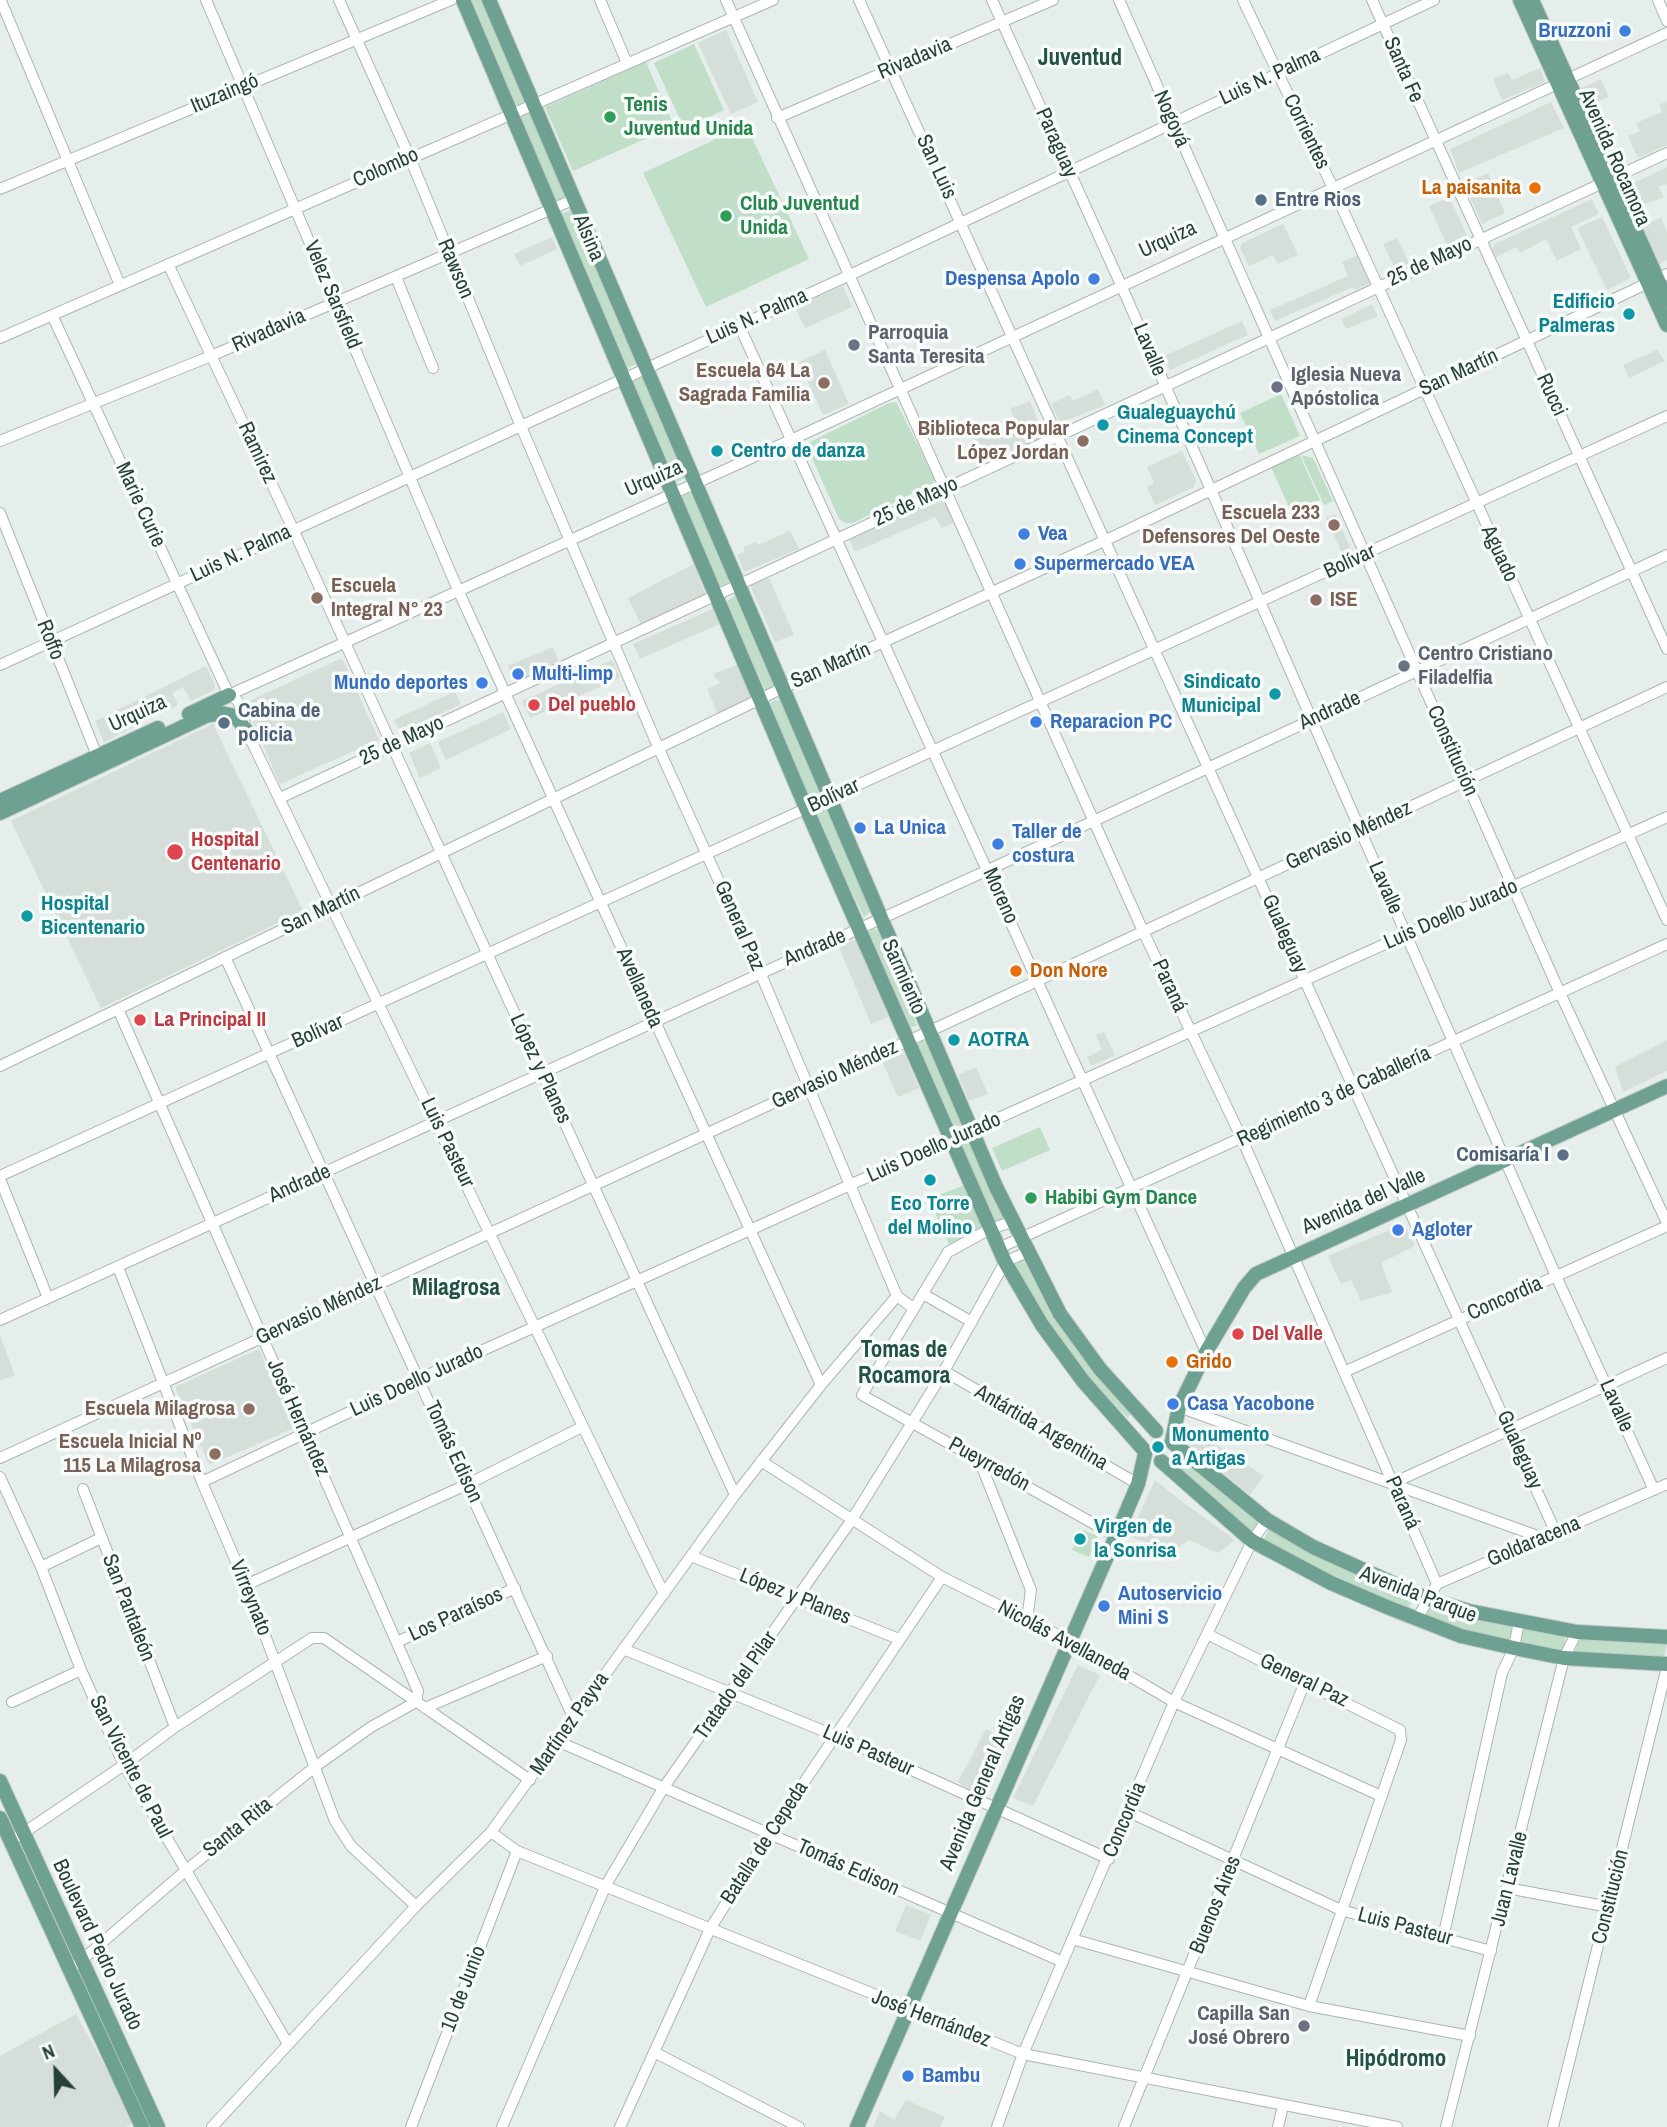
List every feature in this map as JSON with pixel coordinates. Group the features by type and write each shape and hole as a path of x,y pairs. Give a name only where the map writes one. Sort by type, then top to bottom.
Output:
{"main road":[{"name":"Alsina","path":"463,0 673,493"},
{"name":"Alsina","path":"489,0 695,484"},
{"path":"1520,0 1563,82"},
{"path":"1532,0 1563,82"},
{"name":"Avenida Rocamora","path":"1563,82 1606,180 1667,300"},
{"name":"Avenida Rocamora","path":"1657,279 1667,325"},
{"name":"Sarmiento","path":"695,484 1012,1222 1059,1314 1100,1369 1157,1431"},
{"name":"Sarmiento","path":"673,493 1005,1262 1042,1325 1144,1452"},
{"name":"Urquiza","path":"0,813 229,695"},
{"name":"Urquiza","path":"0,801 206,716 221,713 235,716 246,730"},
{"name":"Avenida del Valle","path":"1179,1407 1206,1352 1244,1288 1256,1274 1667,1086"},
{"path":"1160,1461 1144,1452 1145,1439 1157,1431 1179,1407"},
{"path":"1138,1484 1160,1461 1170,1457 1179,1407"},
{"path":"1157,1431 1168,1434 1173,1442"},
{"name":"Avenida Parque","path":"1173,1442 1267,1520 1312,1547 1428,1599 1469,1611 1577,1632 1667,1637"},
{"name":"Avenida General Artigas","path":"857,2127 1068,1640 1116,1536 1138,1484 1144,1452"},
{"name":"Avenida Parque","path":"1160,1461 1252,1541 1331,1583 1418,1619 1461,1636 1564,1658 1667,1666"},
{"name":"Boulevard Pedro Jurado","path":"0,1780 9,1828 102,2022 158,2127"},
{"name":"Boulevard Pedro Jurado","path":"102,2022 142,2127"}],"street":[{"name":"Velez Sarsfield","path":"206,0 458,590"},
{"name":"Rawson","path":"339,0 410,158 570,538"},
{"name":"Ituzaingó","path":"0,189 451,0"},
{"path":"600,0 627,63"},
{"name":"Paraná","path":"726,0 777,118 994,592 1143,931 1242,1139 1437,1584"},
{"name":"Colombo","path":"0,338 773,0"},
{"name":"San Luis","path":"859,0 1012,335"},
{"name":"Paraguay","path":"992,0 1121,285"},
{"name":"Rivadavia","path":"777,118 1053,0"},
{"name":"Nogoyá","path":"1119,0 1224,238"},
{"name":"Corrientes","path":"1243,0 1333,188"},
{"name":"Santa Fe","path":"1372,0 1434,141"},
{"name":"Luis N. Palma","path":"0,665 520,424 850,275 1434,0"},
{"path":"1658,0 1667,21"},
{"path":"2,1 121,285"},
{"name":"Urquiza","path":"229,695 791,440 1012,335 1667,33"},
{"name":"Rucci","path":"1434,141 1667,649"},
{"name":"25 de Mayo","path":"280,798 615,645 837,538 1667,153"},
{"name":"Aguado","path":"1333,188 1667,920"},
{"name":"Rivadavia","path":"0,441 449,256 575,199"},
{"name":"Constitución","path":"1224,238 1560,993 1667,1225"},
{"name":"Ramirez","path":"168,264 345,642"},
{"path":"396,277 433,368"},
{"name":"San Martín","path":"0,1066 783,688 1106,540 1657,279"},
{"name":"Lavalle","path":"1121,285 1505,1161 1654,1490"},
{"name":"Marie Curie","path":"52,315 229,695"},
{"name":"Moreno","path":"739,325 1206,1352"},
{"name":"Gualeguay","path":"1012,335 1556,1533"},
{"name":"Bolívar","path":"0,1177 1667,416"},
{"name":"Roffo","path":"0,513 99,761"},
{"name":"General Paz","path":"570,538 659,749 810,1086 897,1296"},
{"name":"Andrade","path":"0,1320 1095,821 1667,555"},
{"name":"Avellaneda","path":"458,590 821,1385"},
{"name":"López y Planes","path":"345,642 735,1495"},
{"name":"Gervasio Méndez","path":"0,1458 930,1031 1667,687"},
{"name":"Luis Pasteur","path":"229,695 237,700 242,709 246,730 333,905 664,1594"},
{"name":"Luis Doello Jurado","path":"202,1482 419,1379 1084,1082 1190,1031 1667,817"},
{"name":"Regimiento 3 de Caballería","path":"999,1248 1667,944"},
{"name":"Tomás Edison","path":"225,957 574,1719"},
{"name":"José Hernández","path":"118,1009 397,1642 418,1691 421,1705"},
{"path":"0,1177 48,1298"},
{"path":"897,1296 913,1308 948,1252 990,1229 1012,1222"},
{"name":"Concordia","path":"1344,1372 1667,1225"},
{"path":"1005,1262 1027,1252"},
{"name":"Tratado del Pilar","path":"502,2127 606,1885 664,1787 853,1518 944,1371 1005,1262"},
{"name":"Virreynato","path":"118,1266 202,1482 246,1585 341,1835 416,1906"},
{"path":"923,1294 972,1322"},
{"name":"Martínez Payva","path":"212,2127 416,1906 491,1832 735,1495 821,1385 897,1296"},
{"name":"Pueyrredón","path":"913,1308 862,1395 1116,1536"},
{"path":"1393,1483 1667,1358"},
{"name":"Antártida Argentina","path":"944,1371 1138,1484"},
{"path":"1179,1407 1543,1538"},
{"path":"246,1585 468,1484 582,1427"},
{"path":"978,1457 1031,1590 1027,1620"},
{"name":"Nicolás Avellaneda","path":"761,1461 942,1577 1068,1640 1174,1702 1381,1796"},
{"name":"San Vicente de Paul","path":"0,1477 124,1765 184,1872 288,2044"},
{"name":"Goldaracena","path":"1437,1584 1667,1484"},
{"name":"San Pantaleón","path":"83,1489 175,1727"},
{"name":"Concordia","path":"997,2127 1023,2054 1109,1859 1174,1702 1252,1541 1267,1520"},
{"path":"41,1567 101,1538"},
{"name":"López y Planes","path":"691,1556 899,1639"},
{"name":"Batalla de Cepeda","path":"620,2127 710,1929 770,1833 942,1577"},
{"path":"1418,1619 1437,1584"},
{"name":"Los Paraísos","path":"397,1642 515,1588"},
{"path":"1443,1938 1502,1673 1514,1648 1519,1621"},
{"name":"Juan Lavalle","path":"1446,2127 1564,1658 1577,1632"},
{"name":"General Paz","path":"1207,1634 1399,1730 1401,1740 1381,1796"},
{"path":"9,1828 124,1765 175,1727 275,1660 312,1639 324,1638 530,1780"},
{"name":"Luis Pasteur","path":"623,1649 836,1736 1109,1859"},
{"name":"Santa Rita","path":"76,1966 184,1872 316,1766 371,1727 547,1656"},
{"name":"Constitución","path":"1553,2127 1667,1666"},
{"path":"12,1702 81,1670"},
{"name":"Buenos Aires","path":"1124,2127 1305,1682"},
{"name":"Tomás Edison","path":"557,1741 1063,1962"},
{"path":"1309,2006 1381,1796"},
{"name":"Luis Pasteur","path":"1129,1812 1341,1910 1491,1951"},
{"name":"José Hernández","path":"491,1832 517,1852 606,1885 907,2010 1023,2054 1144,2080 1397,2127"},
{"name":"10 de Junio","path":"411,2127 517,1852"},
{"path":"1507,1888 1609,1908"},
{"path":"1072,1939 1309,2006 1470,2036"},
{"path":"654,2052 799,2127"},
{"path":"1278,2127 1283,2106"}],"shaded area":[{"path":"726,30 758,102 731,114 698,43"},
{"path":"1540,68 1545,82 1502,100 1493,79 1508,73 1512,80"},
{"path":"1601,79 1609,97 1586,107 1578,90"},
{"path":"1667,101 1667,145 1638,158 1628,136 1640,131 1636,123 1662,112 1659,105"},
{"path":"1551,102 1564,128 1459,173 1450,149"},
{"path":"1667,167 1667,184 1658,187 1664,197 1635,208 1625,187"},
{"path":"1488,173 1505,213 1482,224 1464,184"},
{"path":"1449,197 1467,235 1447,245 1429,206"},
{"path":"1592,199 1599,214 1571,227 1581,249 1557,261 1546,239 1520,253 1517,247 1496,257 1492,249 1495,244"},
{"path":"1602,217 1631,278 1607,290 1577,228"},
{"path":"1661,218 1667,233 1667,260 1659,264 1642,226"},
{"path":"1283,224 1298,255 1278,264 1273,255 1249,266 1240,248 1242,243"},
{"path":"552,237 557,249 520,266 514,254"},
{"path":"1397,238 1409,263 1395,269 1383,244"},
{"path":"1358,255 1371,283 1355,290 1353,287 1275,321 1270,310 1348,276 1342,262"},
{"path":"843,286 852,307 805,328 795,307"},
{"path":"1372,304 1378,316 1346,329 1341,319"},
{"path":"1242,321 1248,335 1170,370 1164,356"},
{"name":"Escuela 64 La Sagrada Familia","path":"825,350 849,404 823,415 799,362"},
{"path":"1657,350 1665,361 1629,378 1623,365"},
{"path":"1098,389 1105,405 1060,423 1051,404 1069,395 1073,401"},
{"path":"1030,401 1044,436 987,462 970,428 980,421 988,440 1018,425 1010,409"},
{"path":"1182,451 1196,480 1194,487 1155,505 1147,487 1154,483 1147,467"},
{"path":"946,496 958,521 942,528 935,517 855,552 849,539"},
{"path":"1335,514 1351,549 1342,553 1326,518"},
{"path":"790,531 799,549 744,572 737,555 745,552 743,547 756,542 758,545"},
{"path":"694,564 705,594 641,625 628,598"},
{"path":"769,578 794,635 775,642 750,585"},
{"path":"717,607 724,622 640,659 633,644"},
{"path":"553,647 559,662 515,681 508,666"},
{"path":"342,658 379,740 280,784 245,703"},
{"path":"612,660 620,678 530,718 522,701"},
{"path":"739,664 754,695 718,714 707,689 720,683 713,674"},
{"path":"206,666 215,685 214,690 191,701 183,687 172,693 178,705 104,742 95,721"},
{"path":"455,691 461,704 401,733 394,720"},
{"path":"503,712 511,729 446,760 438,742"},
{"name":"Hospital Centenario","path":"213,724 303,911 101,1008 11,821"},
{"path":"430,743 441,768 420,778 409,753"},
{"path":"856,939 888,1017 871,1024 839,947"},
{"path":"1104,1032 1115,1055 1091,1066 1087,1057 1102,1050 1096,1035"},
{"path":"1667,1040 1667,1071 1623,1092 1615,1067"},
{"path":"900,1053 905,1055 919,1088 898,1097 882,1061"},
{"path":"976,1067 988,1094 969,1101 958,1075"},
{"path":"1404,1224 1415,1246 1381,1263 1392,1292 1361,1301 1351,1280 1341,1284 1328,1256"},
{"path":"0,1336 15,1375 0,1381"},
{"path":"259,1349 294,1428 209,1465 175,1387"},
{"path":"1193,1429 1264,1476 1250,1495 1186,1442"},
{"path":"1155,1480 1235,1540 1218,1553 1189,1540 1171,1552 1129,1536"},
{"path":"1078,1665 1100,1675 1033,1806 1013,1798"},
{"path":"986,1729 1006,1740 983,1799 958,1782"},
{"path":"906,1905 931,1915 920,1941 895,1931"},
{"path":"76,2014 136,2122 126,2127 0,2127 0,2056"},
{"path":"906,2100 945,2117 940,2127 873,2127 880,2111 894,2120"}],"green space":[{"path":"468,0 483,0 527,102 515,107"},
{"path":"694,44 724,110 684,128 654,63"},
{"name":"Tenis Juventud Unida","path":"646,62 674,126 573,171 545,107"},
{"path":"531,111 568,197 557,202 519,117"},
{"name":"Club Juventud Unida","path":"746,125 809,259 706,307 643,173"},
{"path":"574,209 639,363 628,368 561,214"},
{"path":"644,376 688,477 676,482 632,381"},
{"path":"1281,394 1300,436 1259,454 1240,413"},
{"path":"896,402 935,479 933,483 853,523 845,523 839,519 806,444"},
{"path":"1299,454 1320,500 1291,512 1271,467"},
{"path":"1301,455 1313,458 1333,501 1324,505"},
{"path":"688,492 694,495 730,580 723,587 718,585 681,498"},
{"path":"733,597 738,598 776,686 766,692 726,602"},
{"path":"774,700 781,701 821,794 816,798 809,798 769,705"},
{"path":"823,807 827,809 871,911 864,917 814,813"},
{"path":"872,929 879,930 917,1026 909,1027 867,935"},
{"path":"921,1041 927,1041 961,1126 952,1125 917,1045"},
{"path":"1040,1127 1050,1150 1002,1171 992,1148"},
{"path":"969,1140 1004,1220 996,1223 961,1145"},
{"path":"967,1184 985,1225 952,1251 929,1199"},
{"path":"1023,1259 1055,1317 1131,1413 1128,1418 1087,1377 1046,1322 1015,1265"},
{"path":"1187,1463 1262,1521 1255,1535 1179,1474"},
{"path":"1270,1527 1413,1599 1408,1610 1307,1564 1264,1539"},
{"path":"1083,1530 1098,1536 1089,1557 1072,1550"},
{"path":"1431,1604 1512,1626 1510,1643 1425,1616"},
{"path":"1523,1629 1566,1634 1563,1653 1520,1644"},
{"path":"1580,1638 1667,1644 1664,1657 1575,1652"}],"place":[{"name":"Bruzzoni","path":"1625,31"},
{"name":"Tenis Juventud Unida","path":"610,117"},
{"name":"La paisanita","path":"1535,188"},
{"name":"Entre Rios","path":"1261,200"},
{"name":"Club Juventud Unida","path":"726,216"},
{"name":"Despensa Apolo","path":"1094,279"},
{"name":"Edificio Palmeras","path":"1629,314"},
{"name":"Parroquia Santa Teresita","path":"854,345"},
{"name":"Escuela 64 La Sagrada Familia","path":"824,383"},
{"name":"Iglesia Nueva Apóstolica","path":"1277,387"},
{"name":"Gualeguaychú Cinema Concept","path":"1103,425"},
{"name":"Biblioteca Popular López Jordan","path":"1083,441"},
{"name":"Centro de danza","path":"717,451"},
{"name":"Escuela 233 Defensores Del Oeste","path":"1334,525"},
{"name":"Vea","path":"1024,534"},
{"name":"Supermercado VEA","path":"1020,564"},
{"name":"Escuela Integral N° 23","path":"317,598"},
{"name":"ISE","path":"1316,600"},
{"name":"Centro Cristiano Filadelfia","path":"1404,666"},
{"name":"Multi-limp","path":"518,674"},
{"name":"Mundo deportes","path":"482,683"},
{"name":"Sindicato Municipal","path":"1275,694"},
{"name":"Del pueblo","path":"534,705"},
{"name":"Reparacion PC","path":"1036,722"},
{"name":"Cabina de policia","path":"224,723"},
{"name":"La Unica","path":"860,828"},
{"name":"Taller de costura","path":"998,844"},
{"name":"Hospital Centenario","path":"175,852"},
{"name":"Hospital Bicentenario","path":"27,916"},
{"name":"Don Nore","path":"1016,971"},
{"name":"La Principal II","path":"140,1020"},
{"name":"AOTRA","path":"954,1040"},
{"name":"Comisaría I","path":"1563,1155"},
{"name":"Eco Torre del Molino","path":"930,1180"},
{"name":"Habibi Gym Dance","path":"1031,1198"},
{"name":"Agloter","path":"1398,1230"},
{"name":"Del Valle","path":"1238,1334"},
{"name":"Grido","path":"1172,1362"},
{"name":"Casa Yacobone","path":"1173,1404"},
{"name":"Escuela Milagrosa","path":"249,1409"},
{"name":"Monumento a Artigas","path":"1158,1447"},
{"name":"Escuela Inicial Nº 115 La Milagrosa","path":"215,1454"},
{"name":"Virgen de la Sonrisa","path":"1080,1539"},
{"name":"Autoservicio Mini S","path":"1104,1606"},
{"name":"Capilla San José Obrero","path":"1304,2026"},
{"name":"Bambu","path":"908,2076"}],"district":[{"name":"Juventud","path":"1080,59"},
{"name":"Milagrosa","path":"456,1289"},
{"name":"Tomas de Rocamora","path":"904,1364"},
{"name":"Hipódromo","path":"1396,2060"}]}
